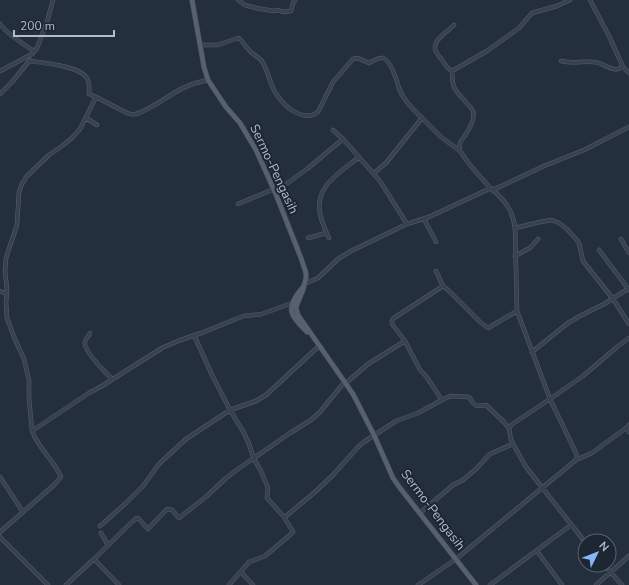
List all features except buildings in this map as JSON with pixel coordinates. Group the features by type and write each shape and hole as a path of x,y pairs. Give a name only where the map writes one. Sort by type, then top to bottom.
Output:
{"main road":[{"name":"Sermo-Pengasih","path":"192,0 204,67 208,80 218,96 247,133 256,150 275,190 305,268 306,273 304,285 296,311 346,383 360,407 393,478 476,585"},
{"path":"292,303 304,285"},
{"name":"Sermo-Pengasih","path":"292,303 291,311 295,319 318,344"}],"street":[{"path":"0,71 37,48 47,22 53,0"},
{"path":"238,0 251,7 265,10 278,10 283,12 291,11 295,0"},
{"path":"452,71 487,51 519,28 532,13 557,6 570,0"},
{"path":"590,0 623,67 629,73"},
{"path":"0,24 2,28 34,51"},
{"path":"452,71 449,70 437,53 435,46 438,39 454,25"},
{"path":"200,46 218,45 238,38 240,39 263,62 277,95 293,111 304,115 316,114 318,112 333,82 353,59 358,58 369,63 383,58 386,60 404,98 441,137 460,151 470,165 509,207 514,218 515,228 517,312 550,399 577,458"},
{"path":"28,55 30,61"},
{"path":"30,61 53,64 77,71 87,78 89,83 89,94 131,114 145,110 179,90 208,80"},
{"path":"0,94 30,61"},
{"path":"561,61 572,63 594,62 614,69 623,67"},
{"path":"452,71 452,82 454,88 472,110 473,119 467,133 460,141 460,151"},
{"path":"0,532 54,485 61,477 32,431 29,380 24,359 7,318 6,258 17,225 19,192 27,176 49,155 72,138 80,130 96,97"},
{"path":"86,118 97,125"},
{"path":"374,173 386,163 422,118"},
{"path":"304,285 318,278 344,255 382,236 407,224 451,208 544,166 584,150 629,127"},
{"path":"333,130 374,173 407,224"},
{"path":"238,204 275,190 307,169 342,139"},
{"path":"330,238 326,233 318,211 322,192 329,182 359,157"},
{"path":"424,219 436,242"},
{"path":"515,228 552,220 567,229 576,239 583,261 629,324"},
{"path":"308,238 326,233"},
{"path":"516,256 530,248 538,239"},
{"path":"621,239 629,254"},
{"path":"532,352 568,323 628,290 599,250"},
{"path":"436,272 443,286 488,328 517,312"},
{"path":"442,400 419,368 405,341 392,324 392,320 443,286"},
{"path":"0,291 7,294"},
{"path":"32,431 88,393 102,386 162,348 236,319 262,314 292,303"},
{"path":"90,333 85,342 85,347 95,361 112,379"},
{"path":"194,335 230,410 249,444 254,459 268,488 267,498 285,518 293,532 268,554 249,562 229,585"},
{"path":"509,428 583,376 629,338"},
{"path":"66,585 135,519 139,519 148,529 167,509 171,509 180,518 225,479 290,433 312,420 339,388 368,364 405,341"},
{"path":"100,526 143,486 159,464 186,439 230,410 256,401 266,395 318,344"},
{"path":"285,518 333,475 358,447 374,435 396,421 418,413 450,396 469,397 476,406 486,405 504,422 509,428 511,440 526,467 577,533"},
{"path":"418,585 456,559 577,458 592,453 628,427 629,432"},
{"path":"420,513 453,485 463,480 490,454 513,444"},
{"path":"0,477 23,512"},
{"path":"490,585 570,525"},
{"path":"101,533 108,545"},
{"path":"0,537 48,585"},
{"path":"537,551 562,585"},
{"path":"617,567 629,556"},
{"path":"94,558 119,585"},
{"path":"241,572 253,585"},
{"path":"596,585 611,573 622,585"}]}
